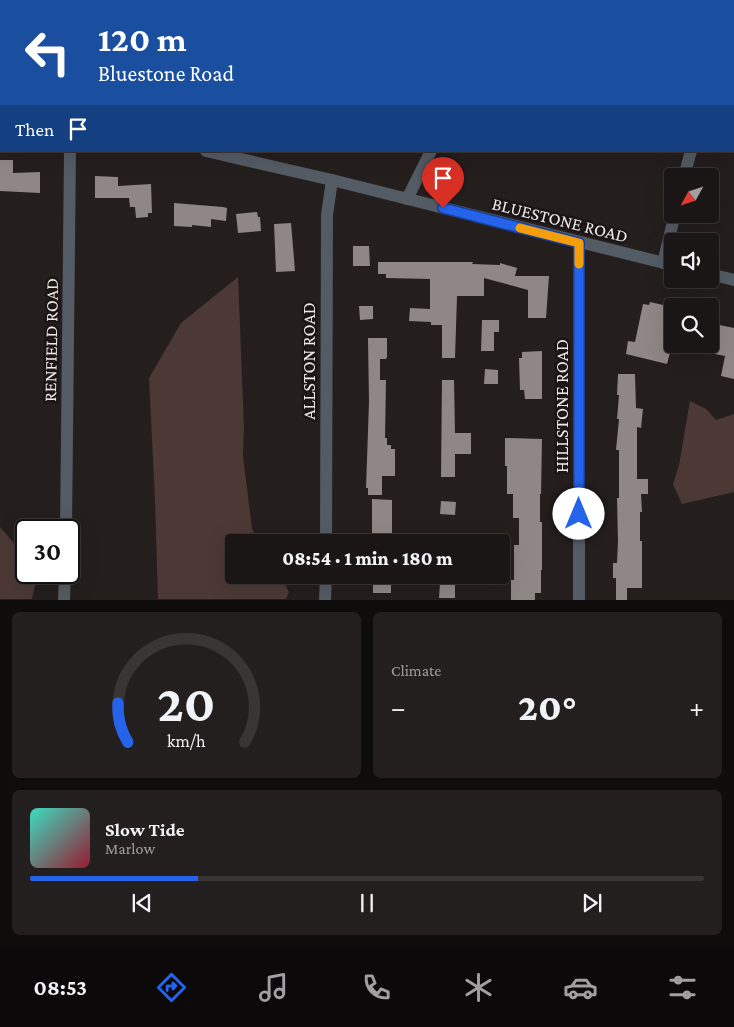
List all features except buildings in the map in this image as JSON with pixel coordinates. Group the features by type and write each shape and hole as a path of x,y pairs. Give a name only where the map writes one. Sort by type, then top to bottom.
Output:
{"street":[{"name":"RENFIELD ROAD","path":"66,519 70,152"},
{"name":"BLUESTONE ROAD","path":"210,152 332,180 664,263"},
{"path":"407,199 430,152"},
{"path":"686,168 691,152"},
{"name":"ALLSTON ROAD","path":"326,534 327,215 332,180"},
{"name":"HILLSTONE ROAD","path":"579,243 579,600"},
{"path":"719,276 734,280"},
{"path":"64,600 65,584"},
{"path":"326,584 326,600"}],"shaded area":[{"path":"238,277 244,427 243,456 252,529 255,534 225,534 225,584 285,584 289,592 286,599 158,599 149,378 181,323"},
{"path":"690,401 706,409 716,420 734,414 734,492 682,504 673,484 679,465"},
{"path":"0,527 15,544 15,584 35,585 32,599 0,599"}],"slow traffic":[{"path":"520,228 579,243 579,264"}],"route":[{"path":"443,208 579,243 579,514"}]}
